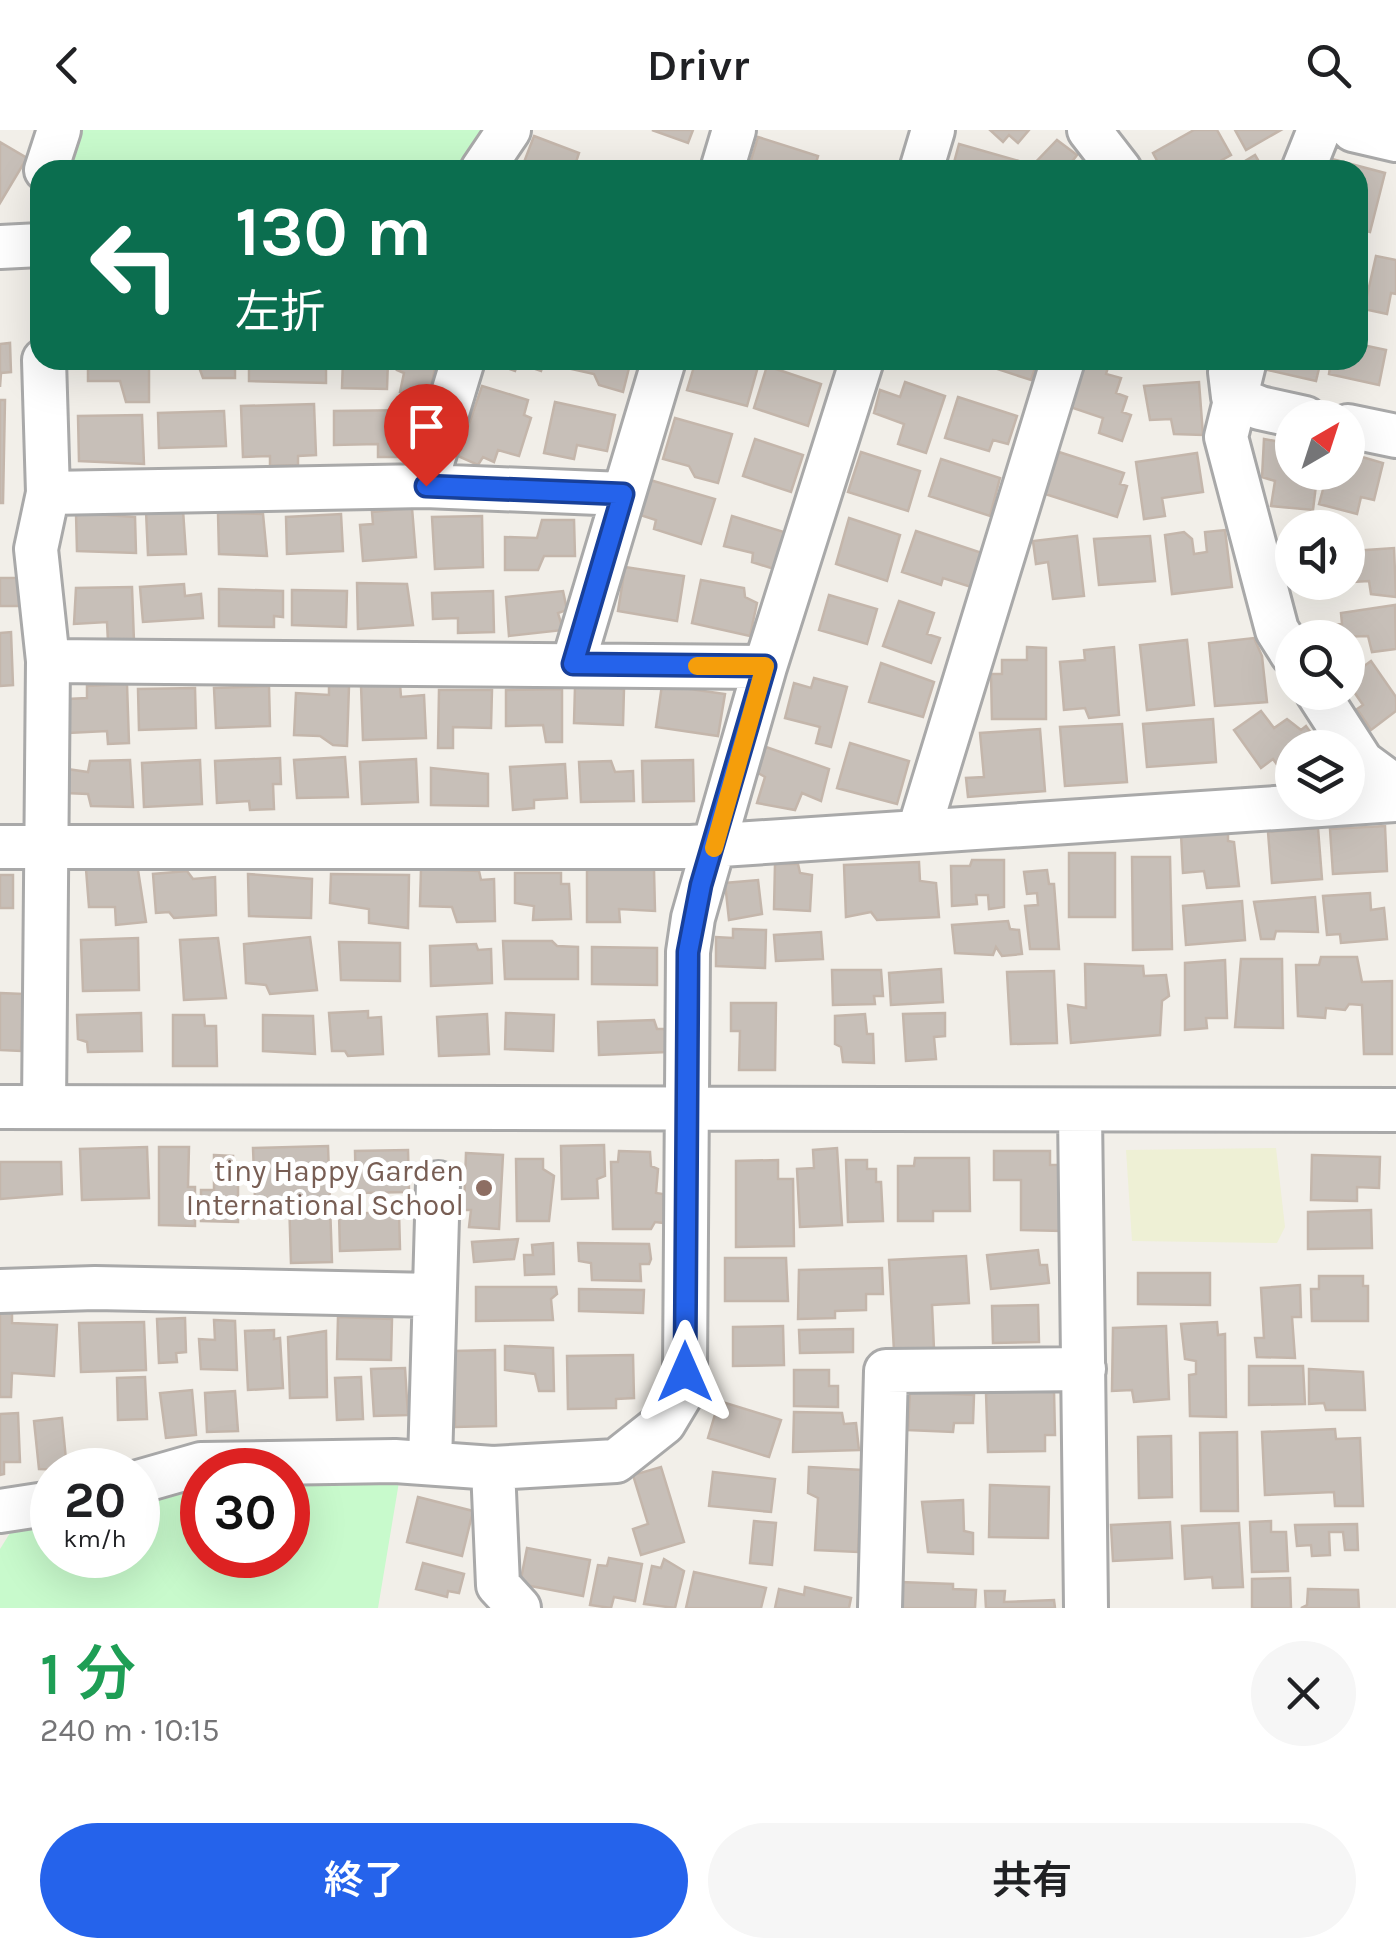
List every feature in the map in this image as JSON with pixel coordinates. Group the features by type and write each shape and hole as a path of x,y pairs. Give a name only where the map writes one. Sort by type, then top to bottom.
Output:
{"street":[{"path":"50,160 60,130"},
{"path":"489,160 509,130"},
{"path":"725,160 734,130"},
{"path":"924,160 933,130"},
{"path":"1089,130 1112,160"},
{"path":"1307,160 1318,130"},
{"path":"1353,130 1396,140"},
{"path":"0,247 30,244"},
{"path":"44,370 48,493 18,549 48,661 44,1106"},
{"path":"426,486 460,370"},
{"path":"573,664 661,370"},
{"path":"160,1476 202,1464 430,1463 493,1468 616,1461 664,1423 682,1393 688,952 701,885 765,666 859,370"},
{"path":"919,830 1060,370"},
{"path":"1235,372 1260,408 1275,411"},
{"path":"1235,372 1226,437 1275,620"},
{"path":"1365,430 1396,436"},
{"path":"48,493 426,486 623,494"},
{"path":"48,661 765,666"},
{"path":"1329,710 1362,762 1396,787"},
{"path":"0,847 715,845 1396,800"},
{"path":"0,1107 1396,1110"},
{"path":"1080,1112 1086,1608"},
{"path":"430,1463 438,1183"},
{"path":"0,1292 95,1288 434,1295"},
{"path":"880,1608 886,1370 1084,1369"},
{"path":"493,1468 498,1585 519,1608"},
{"path":"0,1511 30,1506"}],"green space":[{"path":"59,130 509,130 489,160 49,160"},
{"path":"1276,1148 1285,1227 1277,1243 1132,1241 1126,1150"},
{"path":"310,1482 399,1482 378,1608 0,1608 0,1549 10,1533 30,1528 30,1578 160,1578 160,1494 180,1489 180,1578 310,1578"}],"building":[{"path":"652,130 693,130 688,143"},
{"path":"990,130 1029,130 1018,143 1009,135 1003,142"},
{"path":"1194,130 1217,130 1231,155 1222,160 1157,160 1153,153"},
{"path":"1235,130 1281,130 1246,150"},
{"path":"534,136 579,153 577,160 525,160"},
{"path":"758,137 818,156 817,160 751,160"},
{"path":"1057,140 1077,155 1073,160 1038,160"},
{"path":"0,142 27,158 0,203"},
{"path":"959,144 1015,160 955,160"},
{"path":"1368,169 1385,173 1368,232"},
{"path":"1376,256 1396,260 1396,294 1391,293 1387,314 1368,310"},
{"path":"10,343 11,372 1,373 0,387 0,344"},
{"path":"1368,346 1386,350 1379,385 1329,374 1330,370 1368,370"},
{"path":"88,370 149,370 149,402 126,402 120,381 88,381"},
{"path":"200,370 235,370 235,378 203,378"},
{"path":"249,370 326,370 326,383 249,381"},
{"path":"343,370 388,370 387,389 342,388"},
{"path":"397,370 435,370 428,399 400,392 404,373"},
{"path":"576,370 628,370 623,392 599,385 594,374"},
{"path":"693,370 757,370 747,406 687,390"},
{"path":"766,370 779,370 821,384 808,426 754,408"},
{"path":"1000,370 1034,370 1031,380"},
{"path":"1081,370 1107,370 1106,374 1121,378 1116,393 1127,397 1122,412 1131,415 1122,441 1099,433 1103,418 1070,407"},
{"path":"1268,370 1319,370 1316,381"},
{"path":"905,382 945,396 926,453 898,444 904,424 874,413 880,390 900,397"},
{"path":"1199,382 1203,435 1174,434 1171,419 1150,420 1144,386"},
{"path":"482,386 528,400 524,415 531,418 519,456 498,450 494,462 483,457 478,465 458,456"},
{"path":"958,397 1017,416 1008,444 993,440 989,451 945,438"},
{"path":"0,400 5,400 3,503 0,503"},
{"path":"555,402 615,415 607,451 577,445 574,459 544,453"},
{"path":"314,404 316,455 298,456 298,465 270,466 270,456 243,457 241,406"},
{"path":"414,410 414,457 378,457 378,444 334,445 334,411"},
{"path":"224,411 226,446 159,448 158,413"},
{"path":"142,415 144,464 79,461 78,416"},
{"path":"675,418 732,434 718,483 695,477 689,466 663,459"},
{"path":"755,439 803,455 791,492 743,476"},
{"path":"1264,439 1275,441 1275,481 1262,477"},
{"path":"861,452 920,471 908,511 848,492"},
{"path":"1059,452 1124,473 1120,484 1127,486 1117,517 1045,494"},
{"path":"1197,453 1203,492 1162,498 1165,516 1144,519 1136,462"},
{"path":"1365,458 1383,463 1374,500 1361,497 1358,510 1319,504 1323,490 1365,490"},
{"path":"941,459 1000,478 990,516 929,496"},
{"path":"650,480 715,499 701,544 654,529 656,520 640,515"},
{"path":"1275,481 1275,490 1315,490 1313,510 1271,506"},
{"path":"412,508 416,557 363,561 360,525 373,524 372,512"},
{"path":"183,510 186,554 148,555 146,511"},
{"path":"76,513 135,517 136,553 77,551"},
{"path":"218,513 263,514 267,556 219,554"},
{"path":"341,514 343,551 287,554 286,517"},
{"path":"482,516 483,567 435,569 432,517"},
{"path":"732,516 784,532 774,569 752,562 753,553 724,546"},
{"path":"849,518 900,535 887,581 836,564"},
{"path":"542,520 574,520 575,556 544,556 538,570 505,570 505,537 537,538"},
{"path":"1225,530 1232,587 1172,594 1165,535 1184,532 1192,539 1194,554 1207,552 1205,532"},
{"path":"916,531 982,553 971,587 943,578 941,585 902,572"},
{"path":"1077,536 1084,596 1053,599 1048,562 1036,564 1033,541"},
{"path":"1150,536 1155,581 1099,585 1094,539"},
{"path":"1394,548 1396,597 1371,594 1369,581 1365,581 1365,550"},
{"path":"625,567 684,576 677,621 618,611"},
{"path":"0,578 19,578 19,606 0,606"},
{"path":"701,580 744,588 745,597 757,603 750,636 692,623"},
{"path":"357,583 407,584 413,625 358,629"},
{"path":"184,584 185,596 201,594 203,618 143,622 140,587"},
{"path":"132,587 134,642 108,642 107,622 74,624 76,588"},
{"path":"219,589 283,591 283,617 274,616 274,627 219,626"},
{"path":"292,590 347,591 346,627 292,625"},
{"path":"493,591 494,632 458,633 458,618 433,619 432,593"},
{"path":"563,591 567,610 558,613 563,630 509,636 506,597"},
{"path":"829,595 877,609 867,644 819,630"},
{"path":"899,601 934,613 927,634 940,638 931,663 883,646"},
{"path":"1395,605 1396,649 1372,652 1365,636 1365,620 1342,620 1341,613"},
{"path":"11,632 13,685 0,686 0,633"},
{"path":"1254,638 1262,656 1267,702 1215,706 1209,643"},
{"path":"1187,640 1194,705 1147,710 1140,645"},
{"path":"1027,647 1046,648 1046,719 992,719 991,674 1002,674 1002,660 1027,660"},
{"path":"1114,647 1119,715 1089,718 1085,708 1064,710 1060,662 1085,660 1084,650"},
{"path":"1371,661 1396,697 1396,711 1371,730 1358,710 1365,710 1365,665"},
{"path":"881,663 934,682 923,717 869,702"},
{"path":"814,678 847,687 831,747 816,743 820,727 785,718 794,683 811,688"},
{"path":"127,684 129,743 108,744 107,731 69,733 68,699 87,698 87,686"},
{"path":"329,684 349,686 347,746 333,745 320,736 294,735 296,693 329,695"},
{"path":"400,684 401,697 424,695 426,738 363,740 361,685"},
{"path":"662,685 725,694 718,736 656,727"},
{"path":"269,686 270,726 216,728 214,688"},
{"path":"575,687 624,689 623,725 574,723"},
{"path":"195,688 196,728 139,730 138,689"},
{"path":"562,689 562,742 546,742 543,725 506,726 506,690"},
{"path":"439,690 492,690 491,728 453,727 453,748 438,748"},
{"path":"1261,711 1274,728 1287,719 1301,730 1275,730 1275,762 1273,759 1261,768 1234,730"},
{"path":"1213,719 1216,762 1147,767 1143,724"},
{"path":"1122,724 1127,782 1065,786 1060,727"},
{"path":"1040,729 1045,791 968,797 966,778 984,777 980,733"},
{"path":"850,743 909,761 897,804 837,788"},
{"path":"766,747 829,769 821,801 802,793 795,810 757,803 765,777 758,773"},
{"path":"345,757 348,797 297,798 294,760"},
{"path":"280,758 281,784 273,784 274,809 250,810 249,801 217,803 215,761"},
{"path":"416,759 418,802 362,804 360,762"},
{"path":"130,760 133,807 91,806 88,794 66,793 67,769 88,772 90,761"},
{"path":"200,760 202,804 144,807 142,763"},
{"path":"693,760 694,801 643,802 642,761"},
{"path":"611,761 615,772 633,771 634,801 581,802 579,762"},
{"path":"565,764 567,798 534,800 534,808 513,810 510,767"},
{"path":"431,768 488,774 488,806 431,805"},
{"path":"1385,826 1387,871 1333,874 1330,829"},
{"path":"1318,828 1322,879 1272,883 1268,832"},
{"path":"1228,832 1228,841 1234,842 1239,886 1207,888 1204,871 1183,873 1181,834"},
{"path":"1069,853 1115,853 1115,917 1069,917"},
{"path":"1132,857 1170,857 1172,949 1133,950"},
{"path":"972,860 1004,860 1004,907 989,909 988,895 976,895 977,904 952,906 951,866 970,866"},
{"path":"919,862 920,881 936,883 939,917 877,920 871,912 846,917 844,865"},
{"path":"775,864 798,864 800,873 812,875 810,911 774,909"},
{"path":"86,869 138,870 146,922 116,925 115,907 89,907"},
{"path":"421,869 479,871 481,880 494,879 495,921 457,922 452,907 420,906"},
{"path":"587,870 654,870 655,911 619,909 620,922 587,922"},
{"path":"1047,870 1049,884 1054,884 1059,949 1030,949 1025,906 1038,905 1037,893 1027,894 1024,872"},
{"path":"187,871 193,879 215,877 216,915 174,918 169,912 156,913 153,874"},
{"path":"515,873 561,873 561,884 569,884 571,919 533,920 534,906 515,903"},
{"path":"248,874 312,879 311,918 249,916"},
{"path":"331,874 409,875 408,928 369,923 369,909 330,903"},
{"path":"0,875 13,875 13,908 0,908"},
{"path":"758,880 762,914 729,920 725,883"},
{"path":"1370,893 1371,910 1384,908 1387,939 1341,943 1340,934 1327,935 1323,896"},
{"path":"1315,897 1318,932 1276,931 1274,939 1261,939 1254,902"},
{"path":"1242,901 1245,940 1186,945 1183,906"},
{"path":"1008,921 1010,929 1019,930 1022,954 1002,956 996,947 993,955 955,953 952,925"},
{"path":"733,929 766,930 765,968 716,966 716,937 733,938"},
{"path":"821,932 823,959 776,961 774,935"},
{"path":"310,937 317,990 270,994 266,985 246,983 244,944"},
{"path":"138,938 139,990 83,991 81,940"},
{"path":"218,938 226,998 184,1000 180,940"},
{"path":"503,941 552,941 557,946 578,947 578,979 505,979"},
{"path":"339,942 400,943 400,981 341,980"},
{"path":"476,944 478,950 491,949 492,983 431,986 430,946"},
{"path":"592,947 657,948 657,985 592,984"},
{"path":"1321,957 1357,957 1362,982 1392,981 1392,1054 1364,1054 1362,1005 1349,1004 1345,1010 1326,1008 1325,1018 1298,1016 1296,965 1319,965"},
{"path":"1241,959 1282,959 1283,1028 1235,1027"},
{"path":"1225,960 1227,1018 1206,1018 1207,1028 1185,1030 1185,963"},
{"path":"1085,964 1143,966 1144,976 1166,975 1169,996 1162,1001 1160,1035 1071,1043 1068,1005 1086,1008"},
{"path":"941,969 943,1002 891,1005 889,973"},
{"path":"832,970 881,970 883,996 874,996 875,1004 833,1005"},
{"path":"1054,971 1057,1043 1011,1044 1007,972"},
{"path":"0,993 23,994 21,1051 0,1050"},
{"path":"731,1003 776,1003 775,1070 739,1070 740,1031 731,1031"},
{"path":"368,1011 368,1018 381,1017 383,1054 348,1056 345,1051 332,1051 329,1013"},
{"path":"141,1013 142,1051 88,1052 87,1042 78,1039 77,1015"},
{"path":"506,1013 554,1015 553,1051 505,1049"},
{"path":"945,1013 945,1036 934,1037 936,1059 906,1061 903,1014"},
{"path":"487,1014 489,1054 439,1056 437,1017"},
{"path":"865,1014 867,1034 873,1034 874,1063 843,1062 841,1047 835,1044 835,1016"},
{"path":"173,1015 204,1015 205,1026 216,1026 217,1066 173,1066"},
{"path":"263,1015 313,1016 315,1054 263,1051"},
{"path":"654,1020 657,1029 665,1029 666,1052 599,1055 598,1022"},
{"path":"604,1145 605,1176 597,1179 598,1198 562,1199 561,1146"},
{"path":"328,1146 332,1262 291,1263 289,1199 255,1199 253,1148"},
{"path":"147,1147 149,1198 82,1200 80,1149"},
{"path":"159,1147 189,1147 188,1187 195,1187 195,1226 159,1225"},
{"path":"837,1148 842,1225 800,1227 797,1169 814,1168 813,1150"},
{"path":"408,1150 409,1192 356,1193 355,1151"},
{"path":"619,1151 650,1152 651,1166 658,1169 656,1193 663,1194 664,1223 655,1222 651,1229 613,1229 611,1162 618,1162"},
{"path":"994,1151 1050,1151 1050,1165 1063,1165 1062,1231 1021,1230 1021,1180 994,1180"},
{"path":"466,1153 503,1155 499,1229 469,1227 471,1210 464,1210"},
{"path":"214,1155 233,1156 232,1164 238,1166 238,1222 201,1221 201,1190 214,1190"},
{"path":"1312,1155 1380,1157 1379,1188 1357,1187 1357,1201 1311,1200"},
{"path":"915,1158 969,1158 970,1211 933,1211 933,1221 898,1221 898,1166 914,1166"},
{"path":"516,1159 543,1159 543,1169 554,1176 549,1221 517,1221"},
{"path":"778,1160 778,1179 793,1179 794,1246 736,1247 736,1161"},
{"path":"846,1160 867,1160 867,1169 876,1169 876,1182 881,1182 883,1221 848,1222"},
{"path":"0,1162 61,1162 62,1194 0,1199"},
{"path":"1371,1210 1372,1248 1308,1249 1308,1212"},
{"path":"399,1212 400,1249 340,1251 339,1214"},
{"path":"518,1239 514,1259 474,1262 472,1242"},
{"path":"553,1243 554,1274 525,1275 524,1255 533,1255 532,1245"},
{"path":"578,1243 649,1244 651,1259 649,1264 640,1264 641,1281 592,1280 591,1263 579,1261"},
{"path":"1038,1250 1040,1265 1047,1265 1049,1283 991,1289 987,1255"},
{"path":"966,1256 969,1303 932,1305 934,1349 894,1351 889,1260"},
{"path":"725,1258 786,1258 788,1301 725,1301"},
{"path":"882,1268 883,1294 866,1294 866,1310 835,1311 835,1318 798,1319 799,1270"},
{"path":"1138,1273 1210,1273 1210,1305 1138,1304"},
{"path":"1319,1276 1363,1276 1363,1286 1368,1286 1368,1321 1312,1321 1311,1289 1319,1289"},
{"path":"1300,1285 1301,1317 1292,1317 1295,1358 1257,1357 1255,1338 1264,1338 1261,1288"},
{"path":"476,1287 556,1287 557,1294 551,1299 553,1320 476,1321"},
{"path":"579,1289 644,1290 643,1313 579,1311"},
{"path":"1038,1305 1039,1342 993,1343 992,1306"},
{"path":"0,1312 12,1313 12,1323 57,1325 54,1376 12,1373 11,1397 0,1397"},
{"path":"338,1317 392,1319 391,1360 337,1359"},
{"path":"185,1318 186,1352 176,1353 177,1362 159,1363 157,1319"},
{"path":"214,1320 235,1321 237,1370 201,1369 199,1339 215,1340"},
{"path":"144,1322 146,1370 81,1372 79,1323"},
{"path":"1217,1322 1218,1335 1225,1334 1226,1417 1190,1416 1189,1375 1196,1374 1196,1361 1185,1359 1181,1324"},
{"path":"783,1326 784,1365 733,1366 733,1327"},
{"path":"1166,1326 1169,1399 1134,1402 1132,1390 1112,1391 1113,1328"},
{"path":"853,1329 853,1352 800,1353 799,1330"},
{"path":"274,1330 274,1339 280,1338 283,1388 248,1390 245,1331"},
{"path":"326,1331 327,1397 290,1398 288,1337"},
{"path":"505,1346 553,1348 554,1391 539,1391 535,1374 505,1370"},
{"path":"495,1350 496,1426 455,1427 454,1351"},
{"path":"633,1355 634,1398 616,1399 616,1408 568,1409 567,1356"},
{"path":"1249,1366 1303,1366 1305,1404 1249,1405"},
{"path":"405,1368 408,1415 374,1416 371,1369"},
{"path":"1309,1369 1363,1372 1365,1410 1326,1410 1324,1403 1309,1404"},
{"path":"794,1370 829,1370 829,1386 838,1386 838,1407 794,1406"},
{"path":"145,1377 147,1419 118,1420 117,1378"},
{"path":"361,1377 363,1419 337,1420 335,1378"},
{"path":"192,1390 196,1435 166,1438 160,1393"},
{"path":"235,1391 238,1431 207,1432 205,1393"},
{"path":"1054,1391 1055,1435 1045,1435 1045,1451 988,1452 986,1393"},
{"path":"910,1392 974,1395 973,1423 954,1423 953,1432 908,1430"},
{"path":"719,1401 781,1420 769,1457 708,1438"},
{"path":"794,1412 842,1413 844,1424 856,1423 859,1450 793,1452"},
{"path":"18,1413 20,1462 4,1462 4,1474 0,1475 0,1414"},
{"path":"62,1418 65,1448 37,1448 34,1421"},
{"path":"1335,1429 1336,1439 1360,1438 1363,1506 1335,1506 1334,1492 1265,1495 1262,1432"},
{"path":"1237,1432 1238,1511 1201,1511 1200,1433"},
{"path":"1171,1436 1172,1497 1139,1498 1138,1437"},
{"path":"661,1467 684,1542 641,1555 633,1529 648,1524 633,1475"},
{"path":"809,1467 862,1470 858,1552 815,1550 818,1498 808,1493"},
{"path":"713,1472 775,1479 771,1512 709,1506"},
{"path":"990,1485 1049,1487 1048,1538 989,1537"},
{"path":"418,1497 473,1511 462,1556 407,1542"},
{"path":"963,1500 964,1531 973,1533 973,1554 928,1552 922,1502"},
{"path":"754,1521 776,1523 772,1565 750,1563"},
{"path":"1271,1521 1271,1532 1286,1532 1288,1571 1252,1572 1250,1522"},
{"path":"1170,1522 1172,1558 1113,1561 1111,1525"},
{"path":"1239,1523 1243,1587 1213,1588 1212,1577 1185,1579 1182,1526"},
{"path":"1357,1524 1358,1550 1345,1550 1343,1532 1329,1532 1330,1555 1312,1556 1311,1545 1297,1546 1295,1525"},
{"path":"527,1548 590,1560 583,1596 520,1584"},
{"path":"609,1558 642,1564 635,1601 614,1597 611,1608 590,1605 598,1565 607,1566"},
{"path":"664,1559 684,1571 675,1608 644,1604 652,1566 661,1568"},
{"path":"423,1563 464,1574 459,1593 448,1591 447,1597 416,1589"},
{"path":"694,1572 766,1588 761,1608 686,1608"},
{"path":"1290,1578 1291,1608 1252,1608 1252,1579"},
{"path":"900,1582 953,1584 953,1589 976,1590 975,1608 899,1608"},
{"path":"805,1587 851,1598 849,1608 775,1608 779,1589 804,1595"},
{"path":"1308,1589 1358,1590 1359,1608 1301,1608 1307,1605"},
{"path":"985,1591 1005,1591 1004,1602 1054,1600 1055,1608 986,1608"}],"slow traffic":[{"path":"697,666 765,666 714,848"}],"place":[{"name":"tiny Happy Garden International School","path":"484,1188"}],"route":[{"path":"426,486 623,494 573,664 765,666 692,918 688,952 685,1372"}]}
